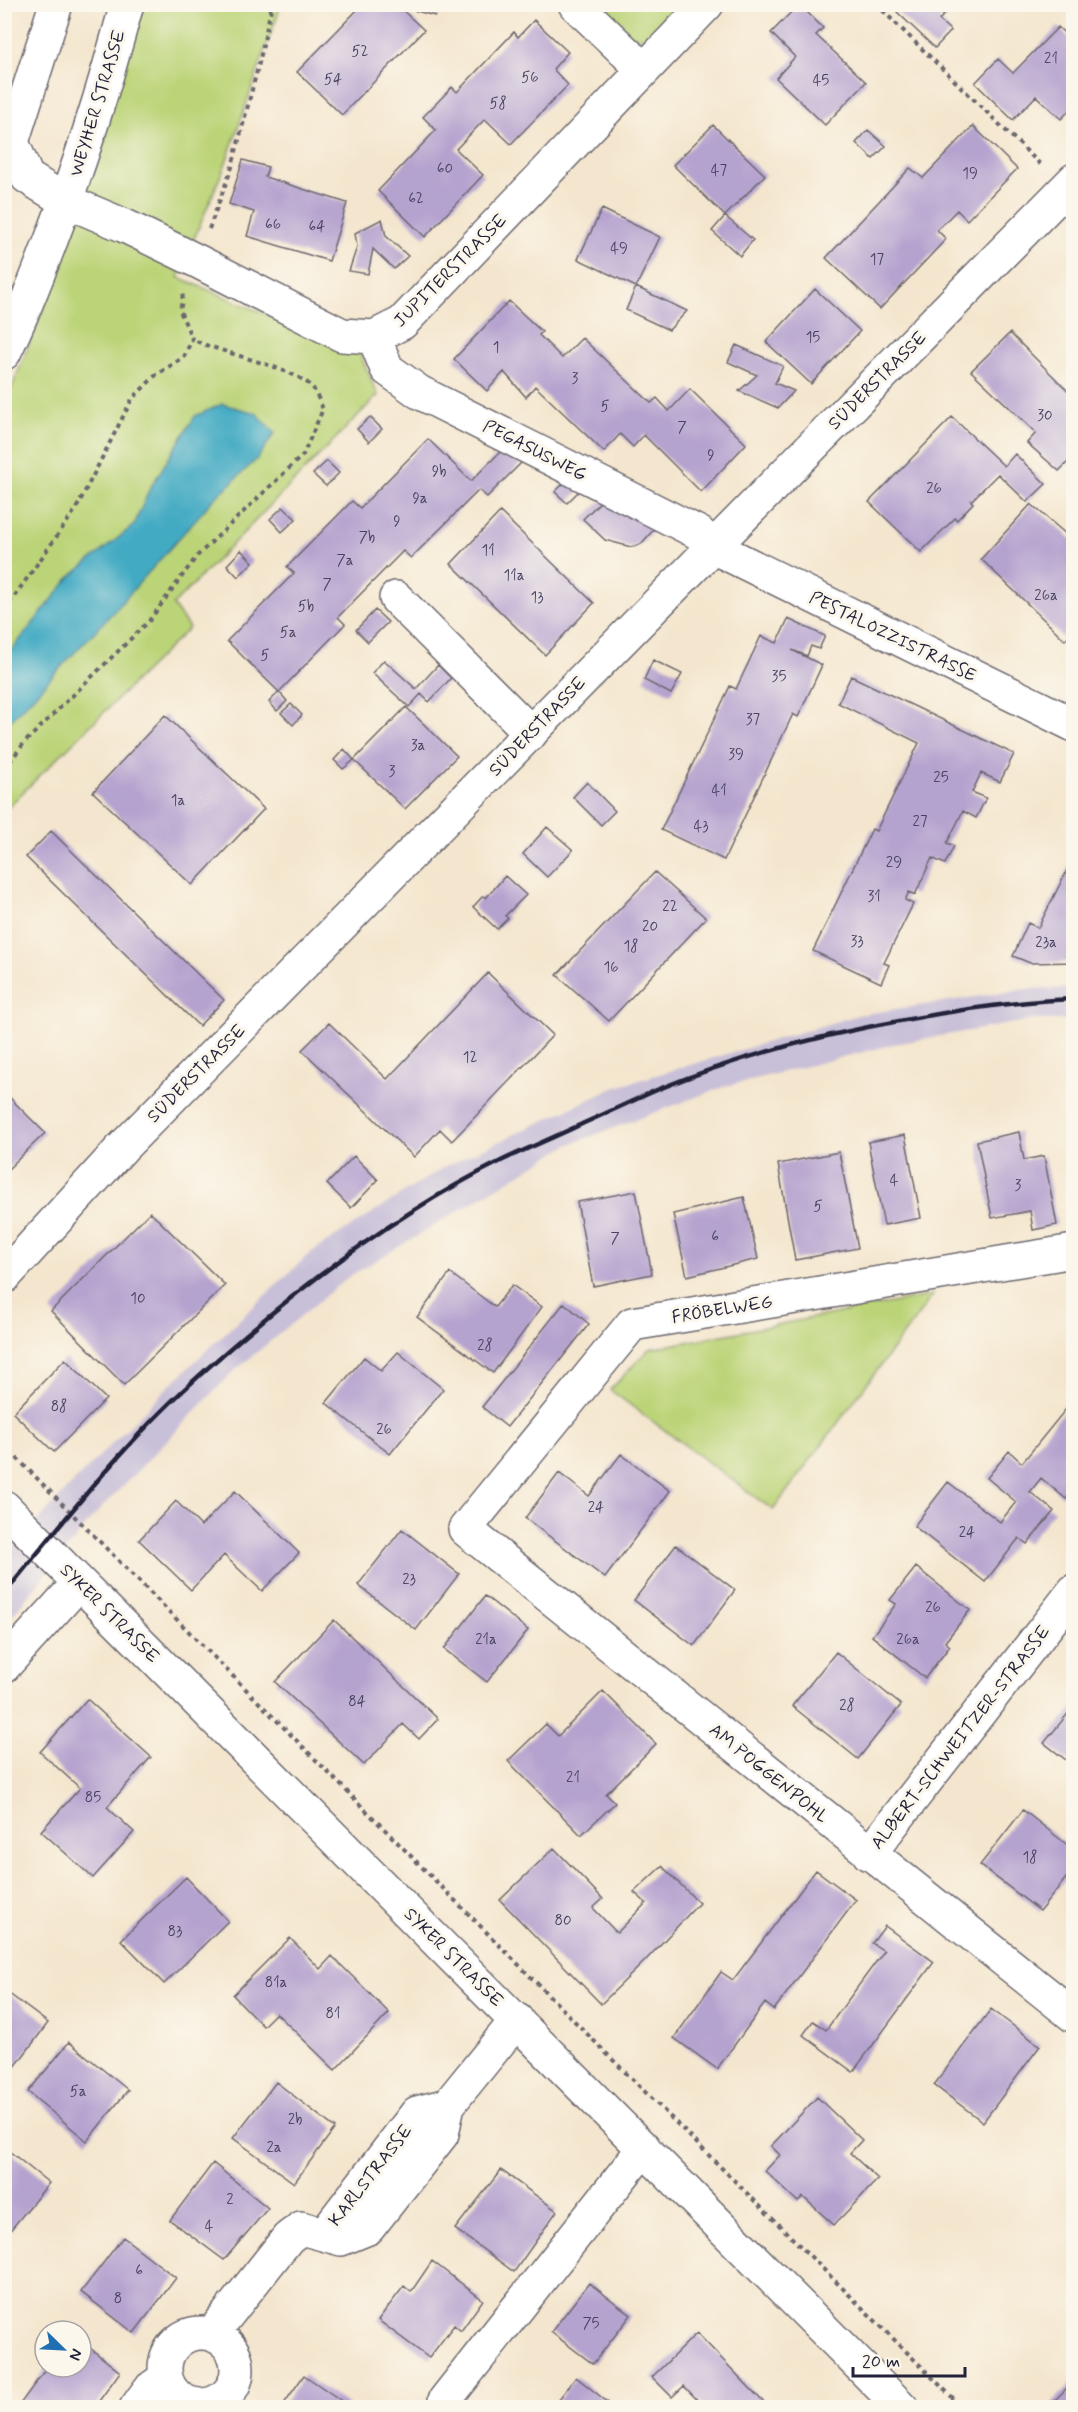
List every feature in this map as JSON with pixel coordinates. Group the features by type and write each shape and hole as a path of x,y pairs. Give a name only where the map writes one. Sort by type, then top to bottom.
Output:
{"street":[{"name":"WEYHER STRASSE","path":"56,4 12,142 27,177 66,201"},
{"name":"WEYHER STRASSE","path":"4,352 19,323 66,201 107,77 127,4"},
{"path":"575,4 644,70"},
{"name":"JUPITERSTRASSE","path":"66,201 125,226 342,335 374,337 402,323 706,4"},
{"name":"SÜDERSTRASSE","path":"4,1277 122,1148 1069,184"},
{"name":"PEGASUSWEG","path":"374,337 387,369 419,392 699,533 713,546"},
{"name":"PESTALOZZISTRASSE","path":"713,546 1074,724"},
{"path":"396,598 531,733"},
{"name":"FRÖBELWEG","path":"465,1529 632,1324 1074,1251"},
{"name":"SYKER STRASSE","path":"4,1507 902,2408"},
{"name":"AM POGGENPOHL","path":"465,1529 1074,2016"},
{"path":"4,1666 79,1583"},
{"name":"ALBERT-SCHWEITZER-STRASSE","path":"869,1854 1074,1591"},
{"name":"KARLSTRASSE","path":"212,2334 288,2238 301,2228 325,2233 417,2114 448,2105 517,2020"},
{"path":"445,2400 644,2148"},
{"path":"193,2333 212,2334 227,2343 237,2359 237,2377 228,2393 214,2404 196,2407 180,2399 170,2390 165,2378 166,2358 176,2342 193,2333"},
{"path":"136,2408 150,2390 165,2378"}],"path":[{"path":"4,769 25,742 149,621 197,556 303,455 323,409 312,387 290,374 207,347 192,339 180,311 185,287 232,167 272,4"},
{"path":"876,4 1069,184"},
{"path":"4,611 76,509 132,399 156,375 184,357 192,339"},
{"path":"4,1445 963,2408"}],"shaded area":[{"path":"1073,988 1073,1020 1032,1020 895,1044 723,1087 568,1145 347,1278 233,1372 92,1518 5,1624 4,1558 65,1491 169,1386 310,1253 444,1167 616,1087 858,1015 1026,989"}],"green space":[{"path":"140,5 281,5 225,165 178,277 360,354 378,395 173,605 189,628 5,810 5,405 51,289 97,149"},
{"path":"597,5 690,5 659,37 633,37"},
{"path":"933,1295 773,1510 610,1390 649,1349"}],"water":[{"path":"222,404 256,413 275,433 257,459 212,501 118,607 5,726 5,658 71,576 134,525 150,488 195,416"}],"building":[{"path":"363,4 438,4 435,16 398,6 424,30 342,115 297,72"},
{"path":"799,4 823,28 816,35 866,82 825,125 776,78 795,57 771,33"},
{"path":"904,4 954,4 939,20 951,31 935,48 897,12"},
{"path":"534,20 568,52 553,69 568,85 511,144 485,119 456,149 483,175 425,237 378,191 436,130 423,117 452,87 457,92 514,32 518,37"},
{"path":"1058,27 1074,42 1074,106 1061,119 1036,96 1013,120 975,83 998,59 1013,73"},
{"path":"713,125 765,175 725,216 673,165"},
{"path":"973,126 1017,169 967,220 957,210 937,230 946,239 880,309 826,258 910,168 923,178"},
{"path":"868,130 886,146 873,159 856,143"},
{"path":"243,160 268,167 265,177 347,203 329,261 247,236 254,212 229,204"},
{"path":"602,209 660,237 636,287 578,259"},
{"path":"725,216 753,240 740,256 712,231"},
{"path":"382,219 386,236 408,256 394,269 373,249 368,274 349,271 357,247 355,233"},
{"path":"636,287 687,311 669,330 626,310"},
{"path":"815,289 860,331 811,384 766,342"},
{"path":"509,301 542,332 539,335 562,358 582,338 651,403 657,398 669,411 690,389 746,444 701,492 644,435 633,447 620,434 604,452 535,386 526,397 504,372 487,391 454,359"},
{"path":"1010,333 1074,397 1074,456 1059,471 1027,443 1036,433 971,371"},
{"path":"736,345 783,366 775,383 794,391 778,408 739,391 757,375 728,362"},
{"path":"370,417 382,429 369,442 357,429"},
{"path":"952,417 1004,466 1015,454 1046,484 1027,502 998,474 971,501 973,503 957,520 955,518 921,552 869,502"},
{"path":"428,439 471,481 506,446 522,462 487,497 479,490 411,558 403,551 338,617 345,624 279,692 227,641 294,573 287,567 352,501 360,508"},
{"path":"327,461 339,473 326,486 313,474"},
{"path":"567,480 583,487 567,503 555,492"},
{"path":"603,499 656,527 641,544 631,547 605,540 583,519"},
{"path":"1031,504 1074,541 1074,630 1065,640 981,559"},
{"path":"283,507 296,519 282,532 270,519"},
{"path":"500,512 594,603 545,655 451,564"},
{"path":"241,550 253,562 238,577 227,565"},
{"path":"375,610 388,622 368,642 356,630"},
{"path":"788,619 825,636 819,649 811,646 807,656 792,650 822,665 798,717 793,714 724,860 661,830 730,686 736,689 761,636 777,643"},
{"path":"384,660 416,689 438,665 451,678 429,702 421,694 409,707 372,673"},
{"path":"653,660 682,674 671,694 644,680"},
{"path":"851,676 1014,754 1000,782 981,773 972,792 986,798 976,818 963,811 947,843 954,846 945,864 932,858 915,895 909,892 905,900 913,904 884,963 889,965 881,983 813,951 872,829 876,831 919,743 838,703"},
{"path":"279,692 287,701 277,711 269,702"},
{"path":"291,704 302,715 293,725 281,713"},
{"path":"406,707 457,756 405,809 354,760"},
{"path":"165,715 264,809 192,885 93,792"},
{"path":"344,749 354,760 343,769 334,760"},
{"path":"587,782 615,811 601,825 573,797"},
{"path":"547,827 573,850 547,877 523,854"},
{"path":"51,831 224,1000 199,1026 26,857"},
{"path":"1074,856 1074,962 1030,963 1013,956 1028,923 1038,928"},
{"path":"655,872 706,918 609,1021 557,975"},
{"path":"505,876 526,895 505,916 508,918 497,929 473,907 483,896 486,898"},
{"path":"488,973 553,1035 452,1141 440,1129 414,1157 302,1050 329,1023 387,1079"},
{"path":"4,1092 45,1133 4,1173"},
{"path":"1019,1132 1024,1160 1044,1156 1057,1225 1033,1230 1030,1211 992,1218 977,1141"},
{"path":"905,1135 921,1218 884,1225 868,1142"},
{"path":"839,1152 858,1248 795,1260 778,1164"},
{"path":"354,1156 378,1180 351,1208 327,1184"},
{"path":"636,1191 652,1274 593,1286 577,1202"},
{"path":"744,1197 758,1259 687,1276 673,1214"},
{"path":"150,1212 225,1285 124,1385 51,1311"},
{"path":"450,1273 495,1307 512,1285 542,1307 493,1373 417,1317"},
{"path":"564,1303 589,1324 507,1427 482,1407"},
{"path":"398,1352 443,1389 390,1454 326,1403 364,1357 381,1371"},
{"path":"65,1359 106,1399 54,1452 13,1413"},
{"path":"1074,1399 1074,1490 1066,1499 1041,1478 1030,1492 1054,1511 1027,1544 1019,1538 985,1582 914,1526 948,1482 1000,1522 1016,1502 987,1478 1009,1451 1022,1463"},
{"path":"621,1454 670,1491 605,1578 525,1518 559,1473 589,1496"},
{"path":"235,1491 299,1553 262,1591 224,1555 191,1590 139,1540 176,1501 201,1526"},
{"path":"402,1529 459,1574 416,1630 358,1585"},
{"path":"676,1545 735,1590 694,1646 634,1600"},
{"path":"916,1567 970,1610 945,1642 950,1646 925,1678 872,1636 896,1604 890,1600"},
{"path":"485,1596 528,1630 487,1682 444,1649"},
{"path":"334,1620 438,1719 419,1739 403,1724 364,1765 275,1682"},
{"path":"836,1652 901,1705 858,1759 792,1706"},
{"path":"603,1691 656,1744 606,1794 615,1803 581,1835 508,1761 546,1724 558,1736"},
{"path":"87,1699 151,1757 107,1807 134,1832 93,1878 41,1831 80,1788 40,1752"},
{"path":"1074,1706 1074,1766 1044,1743"},
{"path":"1023,1810 1074,1850 1074,1868 1040,1911 980,1865"},
{"path":"554,1848 603,1899 593,1908 617,1933 646,1903 634,1892 662,1866 699,1903 601,2004 500,1900"},
{"path":"816,1870 856,1900 774,2010 765,2003 717,2069 674,2038 721,1972 733,1980"},
{"path":"186,1877 228,1921 164,1984 121,1940"},
{"path":"885,1926 934,1962 853,2072 803,2035 813,2021 826,2030 884,1951 872,1943"},
{"path":"290,1938 320,1969 332,1956 389,2013 335,2070 276,2013 263,2026 233,1995"},
{"path":"4,1990 48,2023 8,2076 4,2073"},
{"path":"991,2009 1040,2046 983,2122 934,2085"},
{"path":"69,2042 128,2090 87,2141 28,2092"},
{"path":"276,2082 335,2128 294,2183 233,2138"},
{"path":"817,2097 862,2140 850,2153 878,2179 834,2225 803,2197 798,2202 765,2171 780,2155 771,2146"},
{"path":"4,2147 49,2183 4,2238"},
{"path":"213,2163 268,2208 224,2260 170,2220"},
{"path":"501,2170 557,2211 514,2272 455,2229"},
{"path":"123,2237 176,2278 134,2333 81,2292"},
{"path":"432,2261 483,2300 461,2331 454,2325 429,2358 378,2320 404,2286 411,2292"},
{"path":"589,2283 631,2315 593,2364 551,2332"},
{"path":"697,2333 769,2408 705,2408 684,2386 672,2397 652,2377"},
{"path":"93,2351 120,2372 94,2408 25,2408 20,2404 38,2379 93,2379"},
{"path":"304,2375 339,2399 351,2408 281,2408"},
{"path":"576,2377 615,2408 552,2408"},
{"path":"1074,2381 1074,2408 1047,2408"}],"railway":[{"path":"4,1594 116,1459 189,1385 262,1321 338,1261 460,1182 513,1155 659,1089 751,1056 846,1032 930,1015 1012,1004 1074,999"}]}
